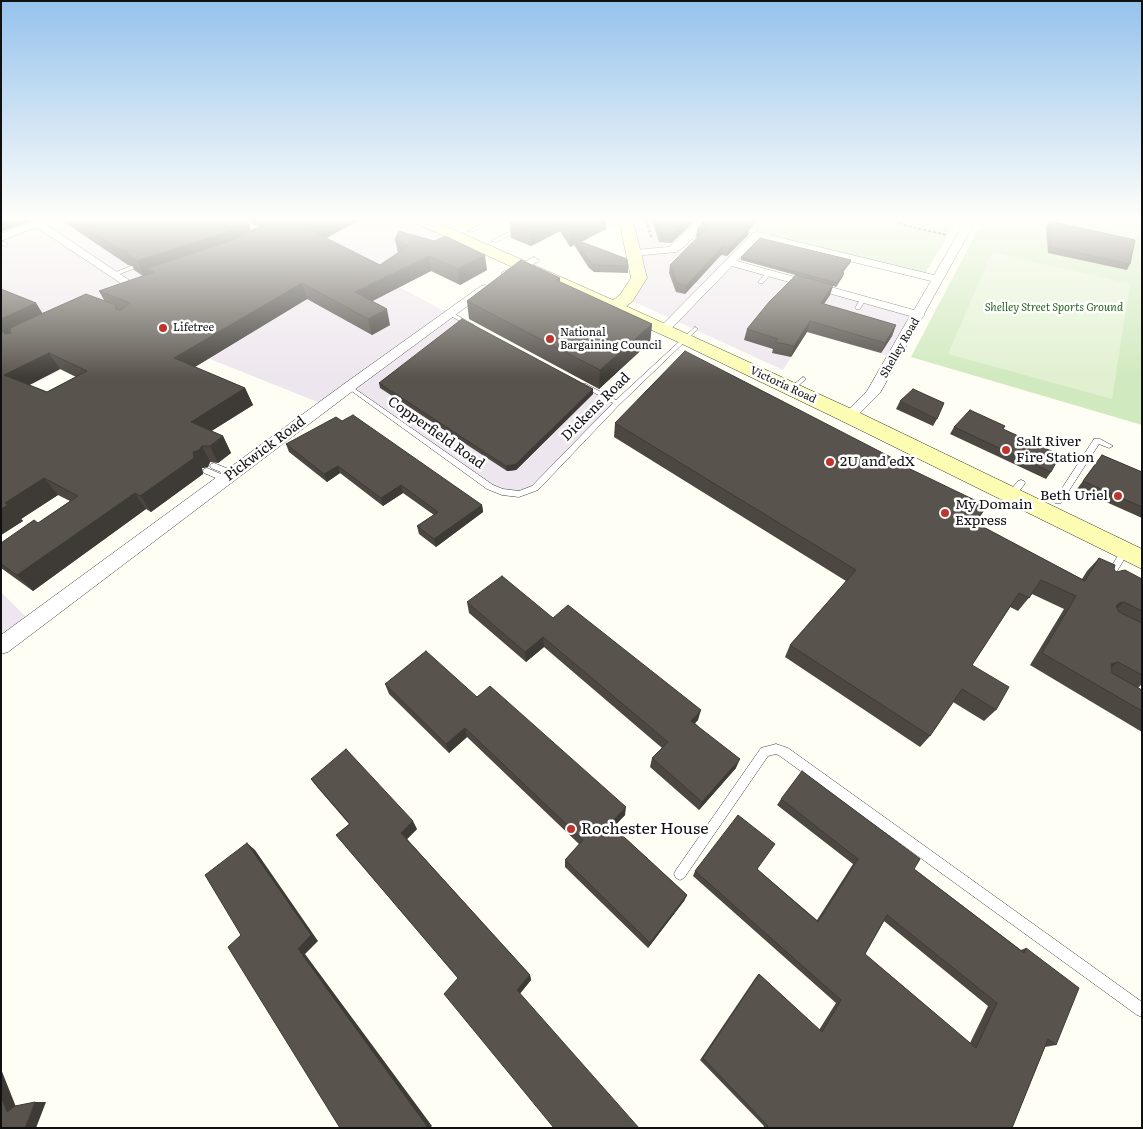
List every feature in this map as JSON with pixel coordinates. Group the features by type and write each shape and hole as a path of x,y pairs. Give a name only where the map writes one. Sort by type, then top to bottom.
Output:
{"main road":[{"name":"Victoria Road","path":"554,273 797,384 1136,547"},
{"path":"621,302 639,278 638,273"},
{"name":"Victoria Road","path":"1016,489 1058,501 1136,547"}],"street":[{"name":"Pickwick Road","path":"1,646 224,473 349,387 507,273"},
{"path":"669,325 718,273"},
{"path":"754,273 861,304 919,314"},
{"path":"912,273 938,279"},
{"name":"Shelley Road","path":"854,411 873,394 942,273"},
{"path":"114,274 136,285 116,293"}],"lane":[{"path":"450,313 476,328"},
{"name":"Dickens Road","path":"512,494 527,492 535,488 617,403 690,334"},
{"path":"573,379 617,403"},
{"name":"Copperfield Road","path":"349,387 490,487 512,494"},
{"path":"1058,501 1097,441 1109,446"},
{"path":"206,472 224,473"},
{"path":"1107,581 1136,547"},
{"path":"680,874 765,752 776,749 800,764 1142,1010"}],"shaded area":[{"path":"1,273 372,273 617,403 527,492 502,492 349,387 325,405 140,331 25,388 1,358"},
{"path":"634,273 770,273 919,315 895,358 807,332 783,370 626,298 636,284"},
{"path":"1,592 32,623 1,646"}],"green space":[{"name":"Shelley Street Sports Ground","path":"955,273 1142,273 1142,425 911,357"},
{"path":"983,273 1081,273 1130,284 1112,399 948,354"}],"building":[{"path":"152,273 395,273 355,292 387,309 368,319 302,283 174,358 245,388 191,422 223,436 210,446 202,446 199,450 193,452 194,458 140,496 135,493 17,575 1,564 1,543 34,520 38,523 78,496 44,478 5,503 8,505 1,509 1,331 6,334 11,333 10,328 86,294 116,305 116,309 121,310 130,303 99,291","holes":["49,353 87,371 47,392 4,375"]},
{"path":"504,273 548,273 560,278 556,280 652,324 600,370 467,301"},
{"path":"673,273 698,273 686,286 677,283"},
{"path":"799,273 844,273 837,283"},
{"path":"796,275 833,285 821,303 896,325 885,343 810,321 794,346 775,342 778,339 747,329 769,302"},
{"path":"1,289 36,303 1,319"},
{"path":"462,319 593,389 516,464 506,466 379,383"},
{"path":"685,351 908,466 906,467 987,506 974,522 1085,581 1099,558 1115,565 1114,569 1116,572 1125,570 1142,579 1142,611 1124,602 1116,606 1119,612 1142,623 1142,675 1118,662 1111,664 1112,673 1142,690 1142,711 1042,653 1076,596 1041,580 1029,598 1019,593 972,665 1009,687 996,710 962,689 930,736 790,645 856,570 615,423"},
{"path":"913,389 944,403 937,419 900,401"},
{"path":"970,410 1005,426 1003,429 1060,455 1051,472 954,427"},
{"path":"353,415 482,505 434,539 417,526 438,512 401,485 381,498 338,466 324,474 286,444 336,417 342,421"},
{"name":"Beth Uriel","path":"1102,455 1142,472 1142,507 1083,481"},
{"path":"502,576 553,618 568,605 701,710 691,721 740,759 702,802 652,758 668,742 543,637 525,652 467,602"},
{"path":"426,651 477,697 490,686 626,807 610,824 687,895 650,943 565,860 583,840 465,728 446,744 385,684"},
{"path":"346,749 413,821 401,833 530,975 517,990 639,1128 554,1128 444,994 458,978 336,835 350,824 311,779"},
{"path":"802,771 920,859 914,869 1024,953 1026,948 1079,988 1056,1045 1048,1039 1012,1128 767,1128 768,1126 703,1058 759,974 822,1032 841,1000 695,871 738,815 775,844 757,869 818,922 858,859 781,799","holes":["887,915 997,1003 976,1048 865,954"]},
{"path":"247,843 311,935 298,949 427,1126 425,1128 340,1128 228,947 241,935 205,875"},
{"path":"1,1097 7,1112 15,1106 35,1102 25,1128 1,1128"}],"place":[{"name":"Lifetree","path":"163,328"},
{"name":"National Bargaining Council","path":"550,339"},
{"name":"Salt River Fire Station","path":"1006,450"},
{"name":"2U and edX","path":"830,462"},
{"name":"Beth Uriel","path":"1118,496"},
{"name":"My Domain Express","path":"945,513"},
{"name":"Rochester House","path":"571,829"}]}
